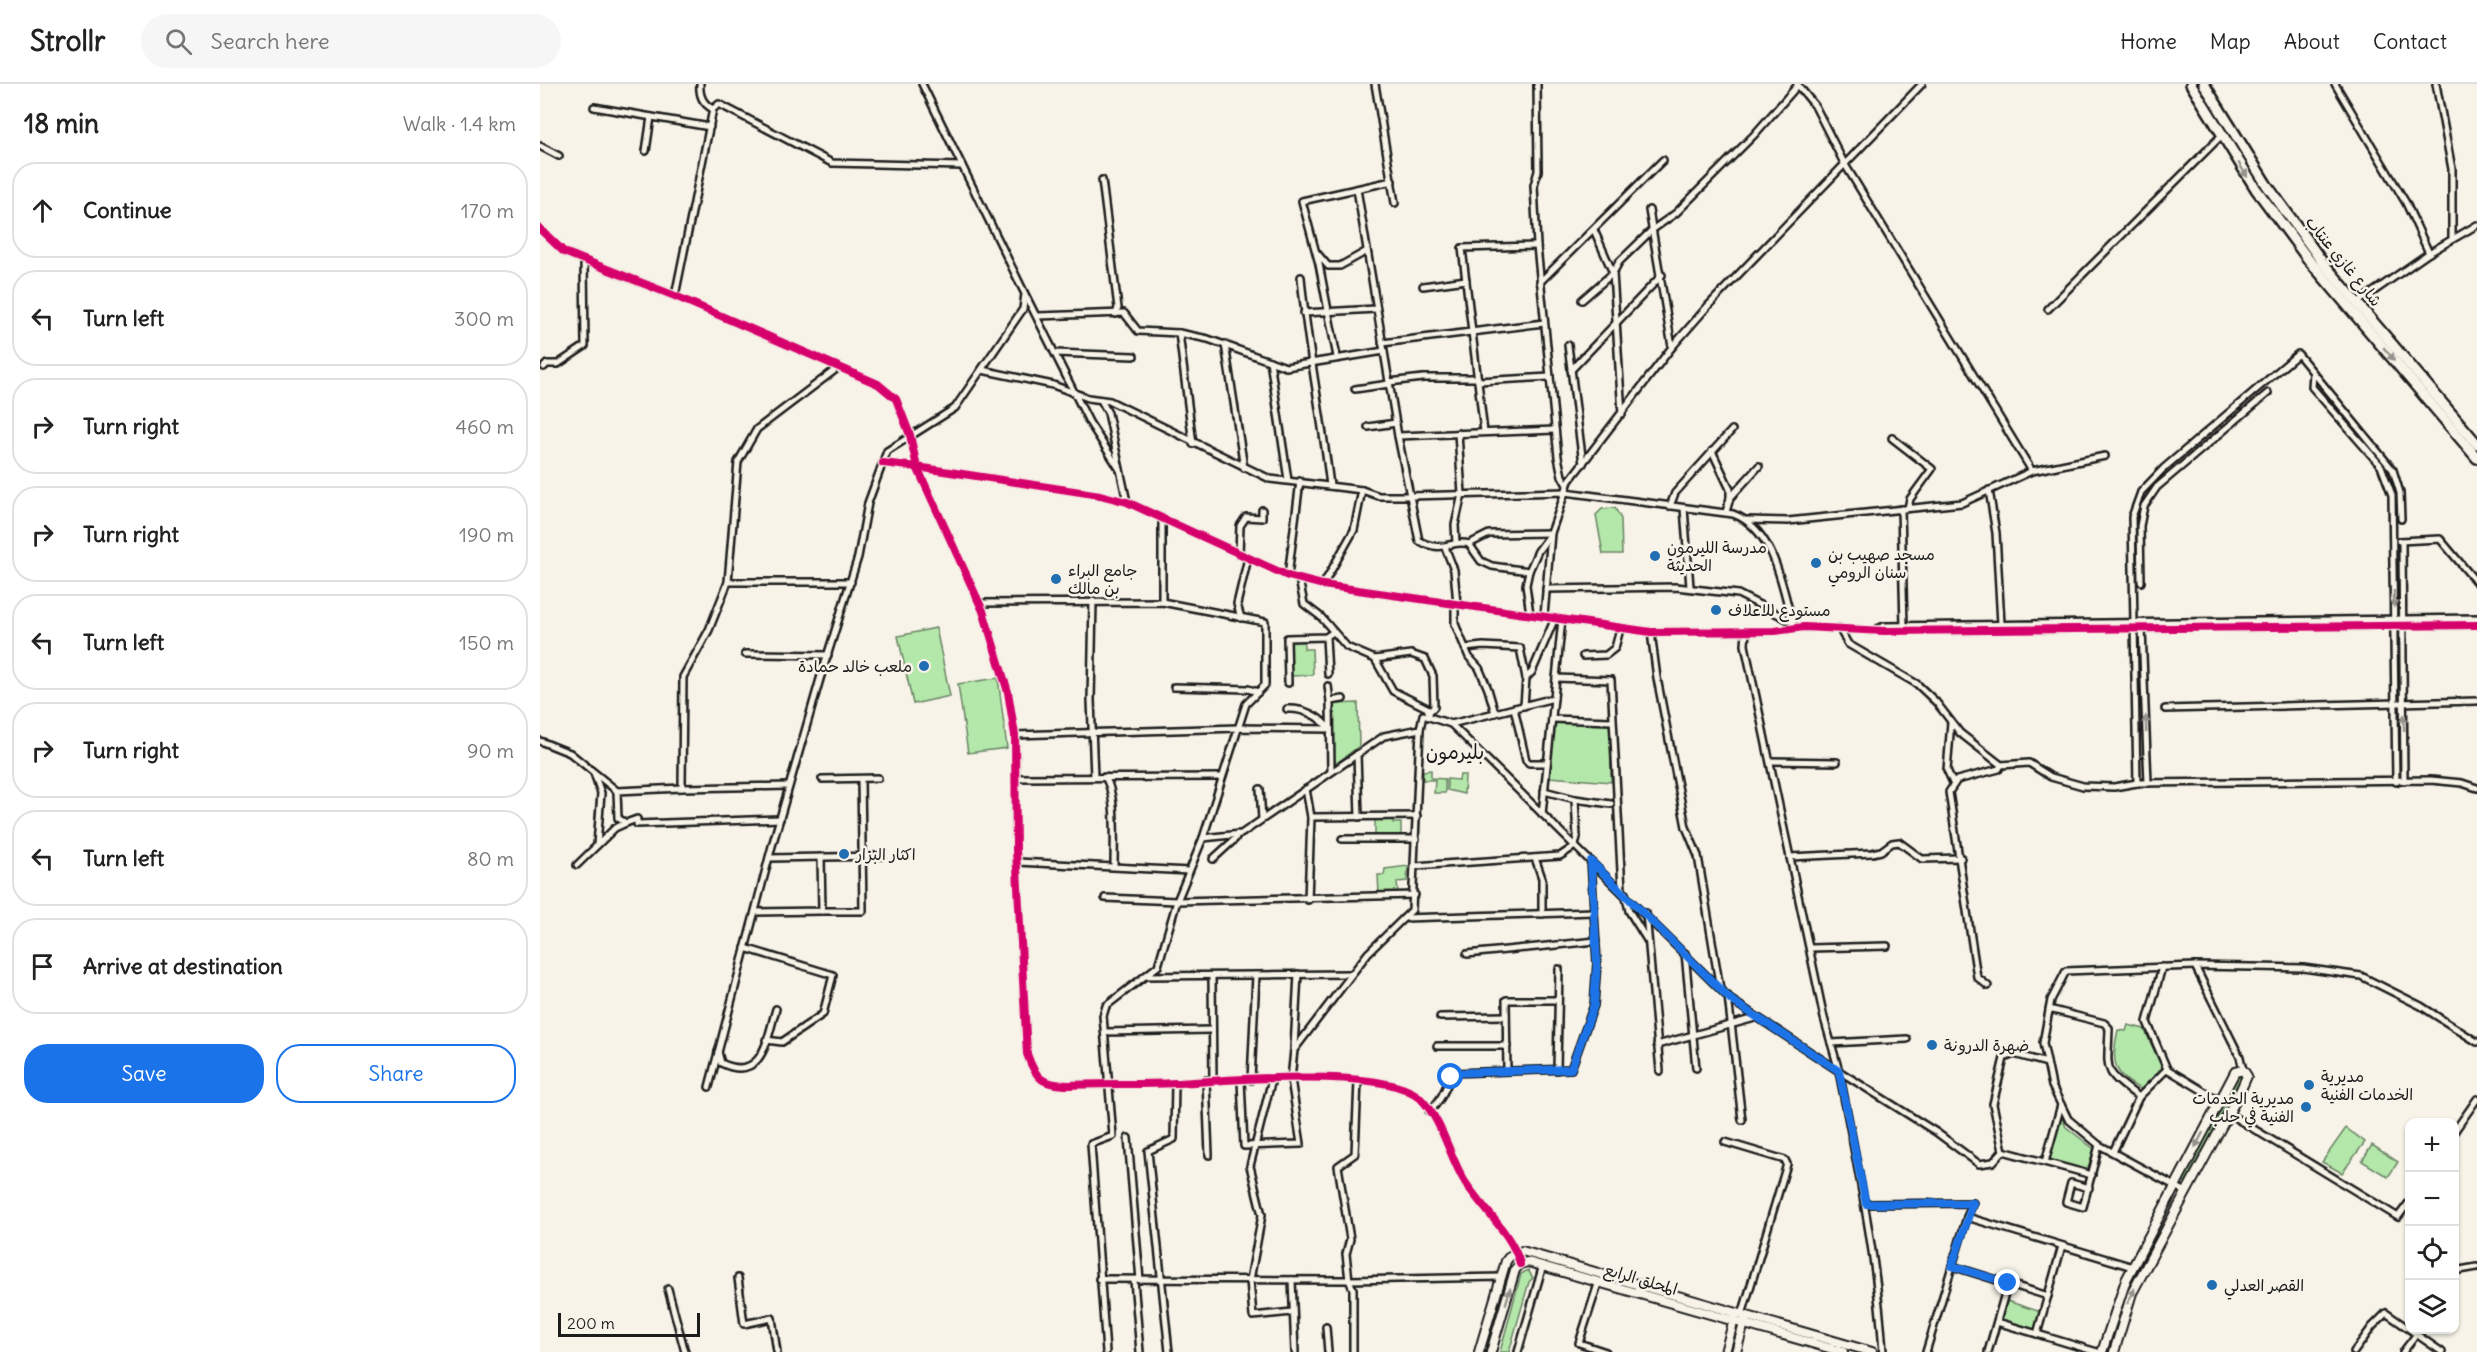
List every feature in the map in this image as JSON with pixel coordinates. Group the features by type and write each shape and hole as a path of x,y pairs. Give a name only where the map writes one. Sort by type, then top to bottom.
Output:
{"highway":[{"path":"2191,84 2256,189 2308,259 2466,438 2477,458"},
{"name":"شارع غازي عنتاب","path":"2204,84 2266,184 2323,263 2466,438 2477,444"}],"main road":[{"path":"2102,1352 2119,1296 2133,1267 2235,1072 2243,1070 2247,1076 2246,1080 2132,1293 2114,1352"},
{"path":"1479,1352 1506,1261 1517,1252 1527,1252 1740,1317 1872,1352"},
{"name":"المحلق الرابع","path":"1520,1264 1528,1262 1543,1265 1740,1317 1843,1352"},
{"path":"1491,1352 1515,1270 1520,1264"},
{"path":"1725,1352 1740,1317"},
{"path":"1736,1352 1740,1317"},
{"path":"1486,1328 1497,1331"}],"street":[{"path":"700,84 699,90 705,105 713,109"},
{"path":"922,84 1055,353 1105,450 1120,470"},
{"path":"1375,84 1395,203"},
{"path":"1537,84 1538,171 1534,185 1537,246 1555,430 1566,488"},
{"path":"1544,616 1551,533 1566,488 1583,464 1672,347 1844,163 1922,84"},
{"path":"2335,84 2406,203 2429,253"},
{"path":"2436,84 2452,169 2452,239"},
{"path":"1582,300 1613,273 1620,262 1652,230 1676,213 1754,135 1798,85 1815,106 1844,163 2032,471"},
{"path":"675,296 713,109 718,104 832,163 962,166"},
{"path":"594,107 710,127"},
{"path":"646,151 651,117"},
{"path":"2048,309 2222,135"},
{"path":"540,146 559,156"},
{"path":"1540,282 1663,160"},
{"path":"1102,180 1118,308 1116,314"},
{"path":"1337,357 1316,252 1302,201 1392,181"},
{"path":"1357,189 1398,436 1419,542 1445,548 1460,541 1469,544 1481,561 1492,566 1529,571"},
{"path":"1649,210 1662,275 1672,347"},
{"path":"2357,303 2429,253 2477,225"},
{"path":"540,229 564,252 675,296 878,384 896,399 910,435 917,467 980,603 1008,692 1015,735 1027,1054 1032,1069 1041,1079 1051,1085 1175,1083 1209,1080 1358,1080 1407,1089 1420,1099 1429,1111 1463,1179 1517,1252 1520,1264"},
{"path":"1594,230 1613,273 1622,414"},
{"path":"1484,432 1462,248 1537,246"},
{"path":"1316,252 1328,266 1340,266 1367,251"},
{"path":"544,367 547,364 558,364 585,346 584,260"},
{"path":"1571,370 1662,275"},
{"path":"1301,277 1304,313 1314,362 1330,486"},
{"path":"1423,286 1466,280"},
{"path":"709,1087 789,786 851,582 868,504 887,451 955,408 1023,309 1025,294"},
{"path":"1304,313 1376,309"},
{"path":"1038,316 1124,314 1138,331 1179,333 1225,344 1286,367 1384,351"},
{"path":"1382,343 1544,323"},
{"path":"1179,333 1193,444"},
{"path":"1225,344 1244,468"},
{"path":"1568,345 1583,464"},
{"path":"1055,353 1134,356"},
{"path":"2137,783 2132,630 2134,504 2141,492 2163,468 2298,354 2393,470 2400,493 2401,519"},
{"path":"1270,361 1288,480"},
{"path":"682,788 683,677 709,630 728,582 738,462 757,429 839,367"},
{"path":"982,370 1053,385 1110,401 1193,444 1269,479 1362,489 1379,496 1566,488 1670,506 1726,512 1745,520 1761,535 1778,566 1792,622"},
{"path":"2313,373 2312,387 2386,474 2392,495 2396,782"},
{"path":"1355,389 1423,378 1478,380 1550,377"},
{"path":"2141,582 2140,541 2144,506 2157,487 2268,393"},
{"path":"1101,400 1108,413 1127,502"},
{"path":"1368,427 1396,423"},
{"path":"1398,436 1555,430"},
{"path":"1670,506 1675,493 1732,430"},
{"path":"1456,543 1455,525 1462,494 1458,433"},
{"path":"1892,438 1932,469 1905,508 1904,626"},
{"path":"1712,451 1730,489 1726,512"},
{"path":"1745,520 1788,521 1962,503 2032,471 2104,456"},
{"path":"883,463 1100,495 1127,502 1288,576 1323,585 1620,629 1651,632 1746,631 1798,628 1877,629 1904,626 2142,630 2243,625"},
{"path":"1730,498 1759,466"},
{"path":"1288,576 1300,481"},
{"path":"1323,585 1354,530 1362,489"},
{"path":"1989,490 1996,533 2001,624"},
{"path":"1684,508 1690,588"},
{"path":"1239,554 1240,526 1246,517 1262,518 1262,510"},
{"path":"1162,518 1162,602"},
{"path":"1469,544 1489,534 1551,533"},
{"path":"1530,614 1526,585 1529,571 1538,551 1551,533"},
{"path":"2402,540 2404,781"},
{"path":"2394,541 2440,540 2477,583"},
{"path":"2132,542 2140,541"},
{"path":"1445,548 1457,582 1455,624 1465,648 1479,668 1495,713"},
{"path":"1241,618 1237,604 1248,558"},
{"path":"1299,579 1304,604 1322,617 1347,647 1375,658 1411,654 1425,659 1433,676 1434,706 1429,714"},
{"path":"728,582 851,582"},
{"path":"1546,588 1690,588 1738,594 1792,622 1798,628"},
{"path":"1093,601 1094,777"},
{"path":"980,603 1162,602 1265,622 1265,685 1246,704 1203,838 1177,902 1158,966 1106,1006 1103,1016 1113,1136 1090,1144 1106,1352"},
{"path":"1526,678 1532,672 1555,618"},
{"path":"2466,618 2466,626"},
{"path":"2284,625 2477,618"},
{"path":"1542,814 1562,619"},
{"path":"1877,629 1884,631 1991,627 2001,624 2133,622 2395,627 2477,626"},
{"path":"2142,622 2148,783"},
{"path":"1839,628 1848,644 1917,684 1936,702 1960,733 2001,765 2029,764 2051,777 2083,786 2114,787 2137,783 2447,781 2477,788"},
{"path":"1583,656 1605,655 1615,648 1619,640 1620,629"},
{"path":"1746,631 1745,645 1866,1204 1879,1294 1883,1352"},
{"path":"1288,683 1287,638 1326,637 1333,632"},
{"path":"1651,632 1657,678 1686,827 1698,856 1720,989"},
{"path":"1326,637 1328,674"},
{"path":"1465,648 1483,646 1520,648 1526,678 1524,706"},
{"path":"745,654 828,655"},
{"path":"1375,658 1393,691 1427,708 1429,714"},
{"path":"1556,678 1611,680 1623,892 1629,911 1648,942"},
{"path":"1328,686 1331,771"},
{"path":"1174,687 1248,689 1258,692"},
{"path":"1451,724 1554,698"},
{"path":"1330,701 1342,699"},
{"path":"2165,709 2477,701"},
{"path":"2135,707 2145,707"},
{"path":"1514,708 1526,760 1529,764 1547,763"},
{"path":"1287,709 1307,712 1324,722 1330,729"},
{"path":"1294,1050 1350,974 1374,946 1412,910 1415,895 1420,729 1423,715 1429,714 1451,724 1646,913 1720,989 1755,1018 1936,1132 1979,1164 1993,1162 2003,1151"},
{"path":"1552,719 1612,721"},
{"path":"1951,722 1947,770 1953,783"},
{"path":"1015,735 1239,728 1330,729"},
{"path":"1203,838 1237,834 1384,736 1420,729"},
{"path":"540,741 570,753 617,791 789,786"},
{"path":"1357,754 1359,817"},
{"path":"1771,761 1837,762"},
{"path":"1988,986 1977,977 1949,792 1953,783 1967,775 1999,769 2001,765"},
{"path":"594,772 601,793 597,845"},
{"path":"1105,777 1111,787 1111,809 1114,818 1114,866"},
{"path":"1015,778 1222,777"},
{"path":"822,779 878,778"},
{"path":"754,912 863,911 861,779"},
{"path":"1260,789 1262,819"},
{"path":"1306,789 1311,817 1308,900"},
{"path":"617,791 615,800 618,818 626,823"},
{"path":"1544,791 1575,799 1611,804"},
{"path":"1415,866 1560,856 1575,846 1577,837 1575,799"},
{"path":"1311,817 1417,816"},
{"path":"577,865 615,828 637,819 638,824 780,819"},
{"path":"1213,858 1235,839 1237,834"},
{"path":"1342,839 1416,839"},
{"path":"1790,856 1872,853 1899,842 1922,859 1960,858"},
{"path":"769,858 882,856"},
{"path":"822,857 822,911"},
{"path":"1535,858 1542,878 1542,914"},
{"path":"1429,1111 1443,1098 1445,1086 1453,1073 1571,1069 1590,1019 1597,963 1591,861"},
{"path":"1018,862 1190,871"},
{"path":"1105,898 1177,902 1308,900 1415,895"},
{"path":"1404,918 1594,912"},
{"path":"1646,913 1660,1071"},
{"path":"1467,954 1596,940"},
{"path":"1810,948 1887,946"},
{"path":"745,948 833,975 823,1014 782,1042 766,1040"},
{"path":"1685,953 1696,1068"},
{"path":"2195,966 2240,1057 2243,1070"},
{"path":"2186,1192 2099,1145 2068,1119 2052,1086 2043,1043 2049,1009 2059,980 2066,971 2195,966 2303,969 2361,976 2421,1006 2477,1042"},
{"path":"2162,968 2148,1022 2167,1069 2220,1101"},
{"path":"1557,1070 1559,969"},
{"path":"1240,1080 1244,1146 1302,1144 1291,1079 1298,974"},
{"path":"1143,976 1350,974"},
{"path":"1251,1080 1256,975"},
{"path":"1209,1155 1212,976"},
{"path":"1728,996 1729,1024 1742,1120"},
{"path":"1507,1071 1506,1000 1558,1000"},
{"path":"718,1050 721,1063 733,1068 748,1068 758,1061 776,1009"},
{"path":"2049,1009 2107,1025 2106,1053 2111,1074 2139,1097"},
{"path":"1440,1017 1506,1016"},
{"path":"1657,1046 1755,1018"},
{"path":"1105,1032 1211,1030"},
{"path":"1831,1043 1907,1039"},
{"path":"1437,1046 1507,1046"},
{"path":"2003,1151 1993,1104 2004,1058 2014,1054 2047,1063"},
{"path":"2113,1152 2139,1097 2167,1069"},
{"path":"1272,1079 1250,1166 1262,1215 1250,1280 1253,1316 1292,1312"},
{"path":"1353,1352 1353,1289 1349,1280 1346,1254 1350,1239 1338,1166 1355,1154 1358,1080"},
{"path":"1169,1352 1148,1151 1174,1139 1175,1083"},
{"path":"2459,1125 2477,1099"},
{"path":"2045,1162 2061,1105"},
{"path":"2229,1114 2398,1218 2405,1207"},
{"path":"1128,1138 1140,1352"},
{"path":"1725,1142 1785,1160 1787,1164 1740,1317"},
{"path":"2089,1188 2071,1183 2066,1202 2083,1208 2089,1188 2099,1145"},
{"path":"2003,1151 2092,1175"},
{"path":"1866,1204 1973,1203 1926,1352"},
{"path":"1967,1217 2133,1267"},
{"path":"2037,1334 2062,1246"},
{"path":"1518,1352 1543,1265"},
{"path":"1952,1266 2048,1296"},
{"path":"2459,1270 2477,1267"},
{"path":"1099,1279 1161,1281 1501,1277"},
{"path":"738,1278 744,1324 772,1318 777,1352"},
{"path":"1292,1280 1295,1352"},
{"path":"1599,1281 1579,1343 1606,1352"},
{"path":"1989,1352 2008,1283"},
{"path":"668,1289 685,1352"},
{"path":"2356,1351 2372,1327 2386,1313 2442,1352"},
{"path":"1997,1322 2097,1352"},
{"path":"1326,1327 1329,1352"},
{"path":"2403,1352 2416,1335"}],"green space":[{"path":"1615,508 1621,519 1622,554 1603,554 1596,515 1602,509"},
{"name":"ملعب خالد حمادة","path":"936,628 950,696 913,704 898,636"},
{"path":"1289,639 1304,639 1304,649 1312,649 1313,675 1291,676"},
{"path":"998,678 1007,748 968,753 958,684"},
{"path":"1358,703 1359,746 1334,765 1333,704"},
{"path":"1554,722 1610,724 1611,782 1549,777"},
{"path":"1431,770 1431,778 1445,779 1445,793 1434,793 1435,780 1423,780 1423,771"},
{"path":"1460,775 1465,775 1464,794 1447,790 1447,779 1459,780"},
{"path":"1375,818 1393,818 1393,823 1401,823 1401,837 1375,837"},
{"path":"1408,866 1407,881 1397,882 1398,894 1379,894 1378,875 1384,875 1385,869"},
{"path":"2128,1025 2144,1029 2163,1069 2148,1093 2128,1081 2117,1069 2115,1053 2118,1030 2126,1031"},
{"path":"2238,1076 2241,1077 2186,1182 2182,1181"},
{"path":"2060,1114 2066,1127 2094,1149 2086,1174 2049,1163"},
{"path":"2346,1128 2365,1142 2342,1173 2322,1162"},
{"path":"2372,1145 2398,1162 2388,1177 2362,1161"},
{"path":"1528,1270 1533,1278 1529,1282 1509,1352 1500,1352 1521,1274"},
{"path":"2007,1301 2041,1312 2035,1329 2002,1319"}],"cycle path":[{"path":"540,229 564,252 675,296 878,384 896,399 910,435 917,467 1100,495 1127,502 1288,576 1323,585 1651,632 1775,631 1804,627 1884,631 2477,625"},
{"path":"883,463 917,467 983,611 1008,692 1015,735 1016,850 1027,1054 1037,1075 1047,1082 1061,1085 1162,1084 1303,1077 1374,1081 1402,1088 1420,1098 1428,1107 1465,1182 1504,1232 1520,1264"}],"place":[{"name":"مدرسة الليرمون الحديثة","path":"1655,556"},
{"name":"مسجد صهيب بن سنان الرومي","path":"1816,563"},
{"name":"جامع البراء بن مالك","path":"1056,579"},
{"name":"مستودع للاعلاف","path":"1716,610"},
{"name":"ملعب خالد حمادة","path":"924,666"},
{"name":"اكثار البزار","path":"844,854"},
{"name":"ضهرة الدرونة","path":"1932,1045"},
{"name":"مديرية الخدمات الفنية","path":"2309,1085"},
{"name":"مديرية الخدمات الفنية في حلب","path":"2306,1107"},
{"name":"القصر العدلي","path":"2212,1285"}],"district":[{"name":"بليرمون","path":"1455,752"}],"route":[{"path":"1451,1077 1453,1073 1571,1069 1594,1005 1597,963 1591,861 1646,913 1731,1000 1755,1018 1839,1071 1866,1204 1973,1203 1952,1266 2008,1283"}]}
